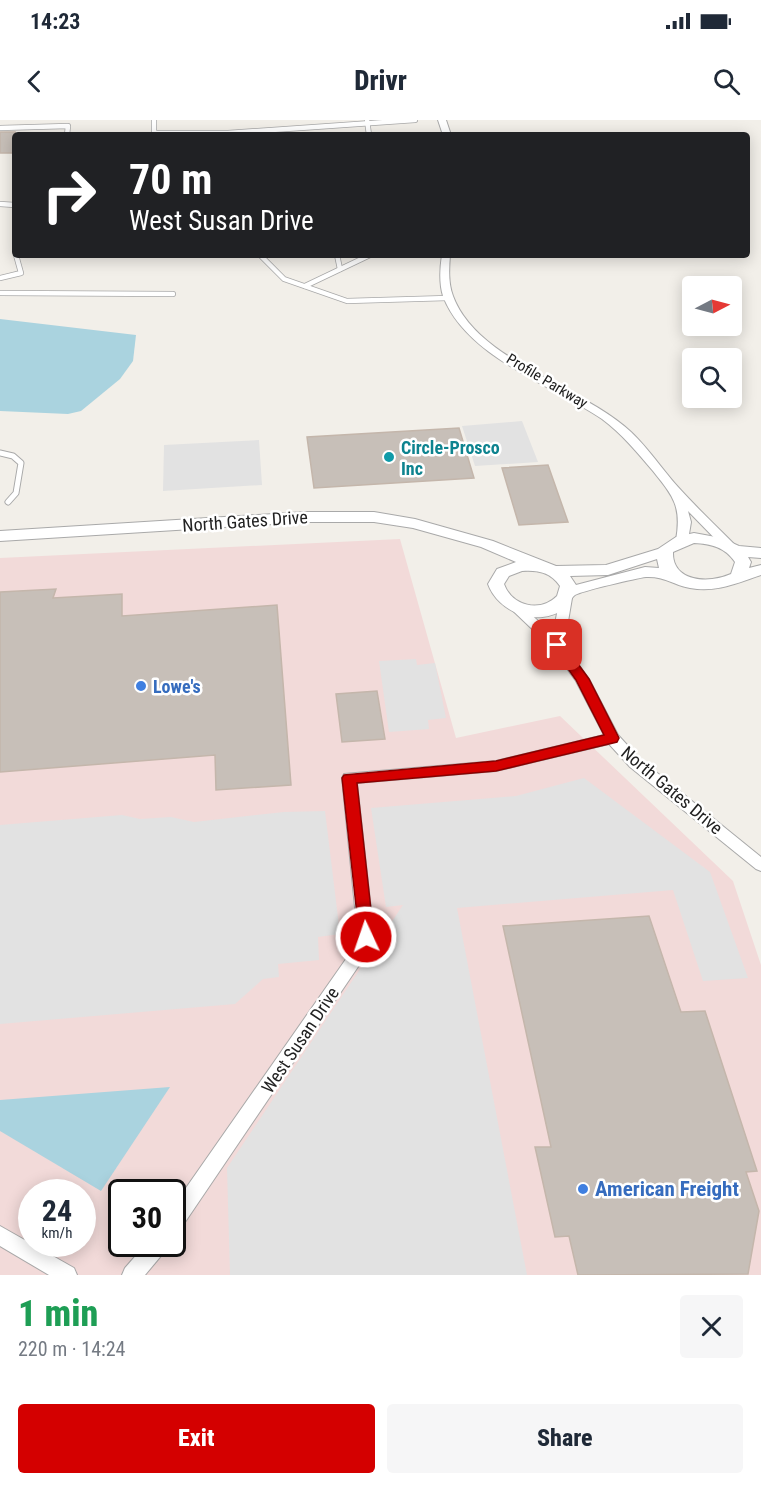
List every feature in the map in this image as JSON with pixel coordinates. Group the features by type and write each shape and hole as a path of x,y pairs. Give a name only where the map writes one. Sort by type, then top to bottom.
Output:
{"street":[{"path":"446,258 445,281 448,298"},
{"name":"Profile Parkway","path":"448,298 474,333 512,362 600,412 626,434 678,494 733,549"},
{"name":"Profile Parkway","path":"678,494 685,522 682,540"},
{"name":"North Gates Drive","path":"0,536 343,516 374,517 415,524 486,544 546,568"},
{"path":"498,578 519,566 608,570 647,556 664,553 672,544 682,540 707,539 733,549 761,553"},
{"path":"486,544 498,578 496,584 500,597 515,607 539,611 560,604 567,595 645,572 671,573"},
{"path":"733,549 743,562 738,577"},
{"path":"664,553 665,566 671,573 687,582 706,586 719,585 761,570"},
{"path":"546,568 566,581 567,595 557,645"},
{"name":"North Gates Drive","path":"515,607 557,645 582,679 612,738 635,763 761,865"},
{"name":"West Susan Drive","path":"186,1204 363,945 366,923 349,778 496,766 612,738"},
{"path":"0,1234 67,1275"},
{"path":"132,1275 147,1257"}],"lane":[{"path":"249,132 367,121 415,120"},
{"path":"0,128 68,126 67,132"},
{"path":"0,278 21,273 17,258"},
{"path":"263,258 285,279 347,301 448,298"},
{"path":"338,258 340,269"},
{"path":"305,286 364,258"},
{"path":"0,293 172,294"},
{"path":"0,453 13,456 21,463 16,494 8,502"}],"shaded area":[{"path":"522,421 538,462 475,466 462,426"},
{"path":"259,440 262,485 163,491 164,445"},
{"path":"400,539 456,738 560,716 733,881 761,965 761,1275 0,1275 0,558"},
{"path":"416,659 417,665 435,663 446,718 428,720 429,729 389,732 379,661"},
{"path":"584,778 710,872 748,978 703,981 673,890 457,908 527,1275 230,1275 227,1168 403,905 386,907 371,808 516,796"},
{"path":"325,811 340,934 318,937 319,960 278,964 279,977 263,979 235,1004 0,1024 0,825 122,815 140,819 171,817 194,822 284,812"}],"water":[{"path":"0,319 136,335 133,361 120,379 81,411 68,414 0,411"},
{"path":"170,1087 101,1191 96,1188 96,1179 81,1179 0,1131 0,1100"}],"building":[{"path":"0,132 12,132 12,153 0,153"},
{"name":"Circle-Prosco Inc","path":"459,428 474,478 314,488 307,437"},
{"path":"548,465 568,522 519,525 502,468"},
{"name":"Lowe's","path":"56,589 53,598 122,594 122,616 277,605 291,785 216,790 215,755 0,772 0,592"},
{"path":"377,691 385,739 342,742 336,694"},
{"path":"649,916 681,1012 705,1011 757,1171 746,1172 759,1211 748,1274 578,1275 569,1236 555,1237 535,1147 551,1147 503,926"}],"place":[{"name":"Circle-Prosco Inc","path":"389,457"},
{"name":"Lowe's","path":"141,686"},
{"name":"American Freight","path":"583,1189"}],"route":[{"path":"366,937 349,778 496,766 612,738 582,679 557,645"}]}
